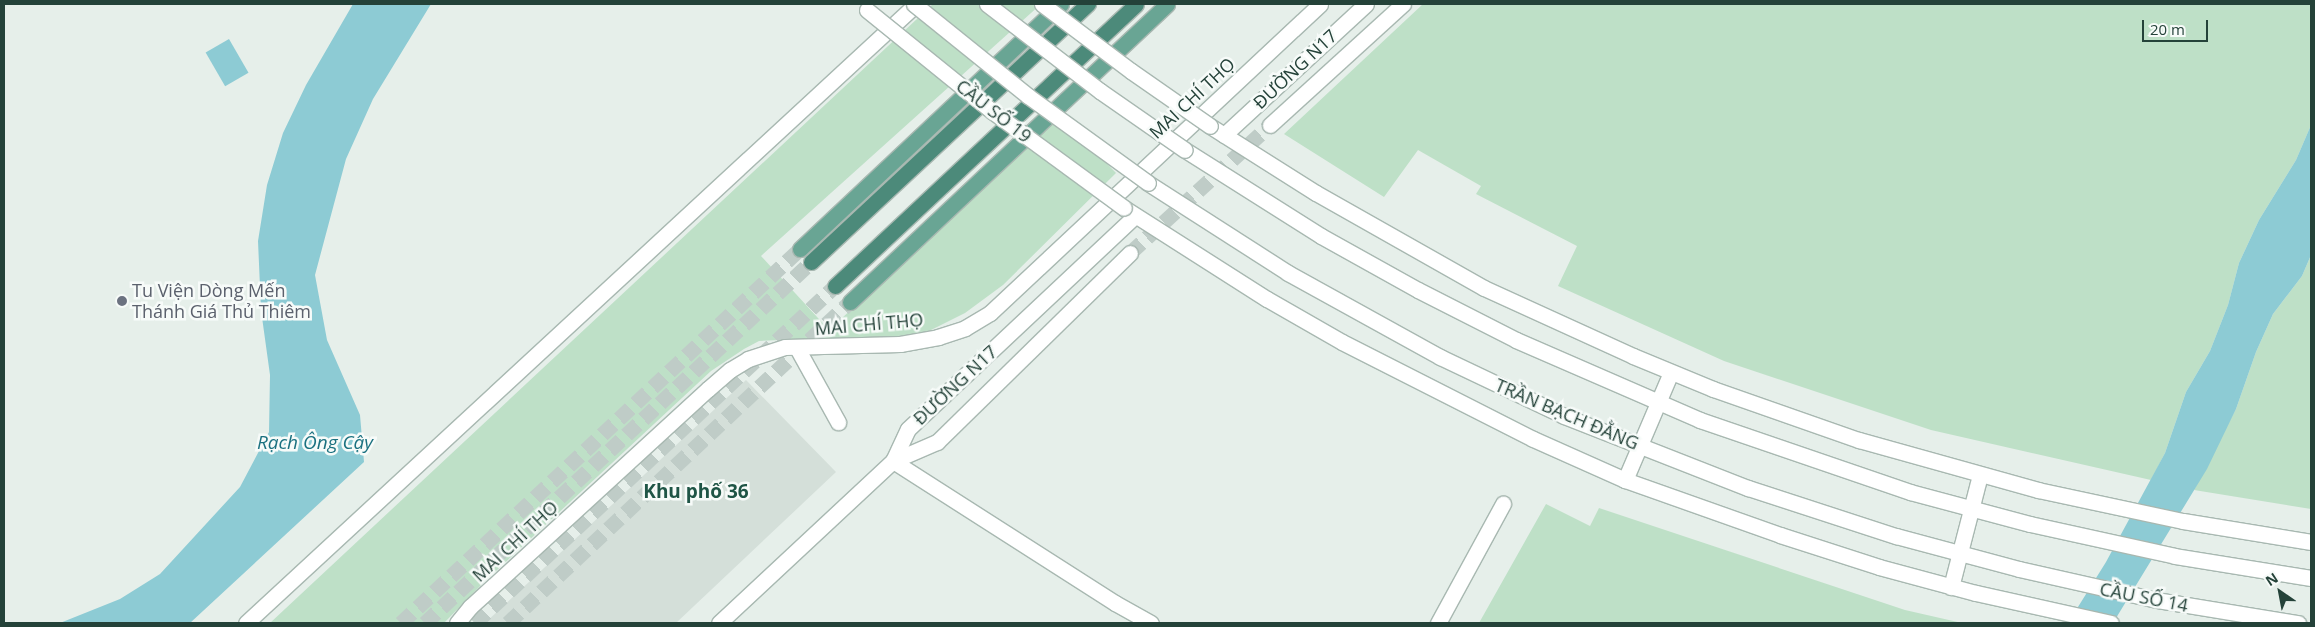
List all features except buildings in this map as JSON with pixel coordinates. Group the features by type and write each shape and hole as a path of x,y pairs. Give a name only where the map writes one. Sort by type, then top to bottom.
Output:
{"highway":[{"path":"811,262 1088,4"},
{"path":"835,286 1136,4"}],"main road":[{"path":"800,249 1061,4"},
{"name":"MAI CHÍ THỌ","path":"850,302 1167,4"}],"street":[{"name":"CẦU SỐ 19","path":"915,4 1028,96 1148,183"},
{"path":"246,623 915,4"},
{"path":"987,4 1093,86 1185,150 1321,236 1418,290 1516,340 1658,403 1834,467 2030,524 2175,556 2309,578"},
{"path":"1042,4 1131,71 1210,126 1324,198 1460,276 1560,325 1671,372 1754,404 1859,440 1980,475 2038,490 2192,523 2311,542"},
{"name":"MAI CHÍ THỌ","path":"458,623 470,607 730,370 766,352 785,348 900,344 938,337 966,328 990,313 1320,4"},
{"name":"ĐƯỜNG N17","path":"1224,135 1366,4"},
{"path":"1270,125 1403,4"},
{"name":"CẦU SỐ 19","path":"864,7 993,112 1130,212 1267,299 1350,346 1533,439 1625,480"},
{"name":"TRẦN BẠCH ĐẰNG","path":"1148,183 1288,273 1494,383 1564,416 1748,488 1896,536 2019,569"},
{"name":"ĐƯỜNG N17","path":"719,623 893,462 908,429 1130,212"},
{"path":"893,462 937,442 1130,253"},
{"path":"797,348 838,422"},
{"path":"1625,480 1671,372"},
{"path":"893,462 1110,600 1150,623"},
{"path":"1951,587 1980,475"},
{"name":"CẦU SỐ 14","path":"1625,480 1797,541 1951,587 2111,623"},
{"path":"1438,623 1503,504"},
{"name":"CẦU SỐ 14","path":"2019,569 2157,600 2298,623"}],"shaded area":[{"path":"746,380 836,472 676,623 485,623"}],"green space":[{"path":"933,4 1041,4 761,256 829,330 1061,116 1116,173 1003,285 965,313 927,332 883,338 759,341 744,349 711,371 483,583 444,623 270,623"},
{"path":"1423,4 2311,4 2311,125 2296,160 2259,220 2239,263 2228,305 2210,351 2186,392 2165,453 2151,480 1931,430 1724,361 1558,286 1577,246 1476,194 1481,186 1418,150 1384,197 1284,134"},
{"path":"2311,255 2311,509 2194,490 2236,409 2256,352 2273,314 2302,276"},
{"path":"1546,504 1590,526 1599,508 1905,610 1962,623 1479,623"}],"water":[{"name":"Rạch Ông Cậy","path":"353,4 431,4 373,99 346,159 315,275 327,340 360,415 364,462 190,623 60,623 120,599 160,574 240,487 269,432 270,375 261,310 258,241 267,185 283,133 306,85"},
{"path":"229,39 248,73 225,86 206,52"},
{"path":"2311,125 2311,255 2302,276 2273,314 2256,352 2236,409 2207,469 2113,623 2068,623 2106,562 2165,453 2186,392 2210,351 2228,305 2239,263 2259,220 2296,160"}],"tunnel":[{"path":"1130,253 1270,125"},
{"path":"401,623 800,249"},
{"path":"425,623 811,262"},
{"path":"475,623 835,286"},
{"path":"508,623 850,302"}],"place":[{"name":"Tu Viện Dòng Mến Thánh Giá Thủ Thiêm","path":"122,301"}],"district":[{"name":"Khu phố 36","path":"696,492"}]}
